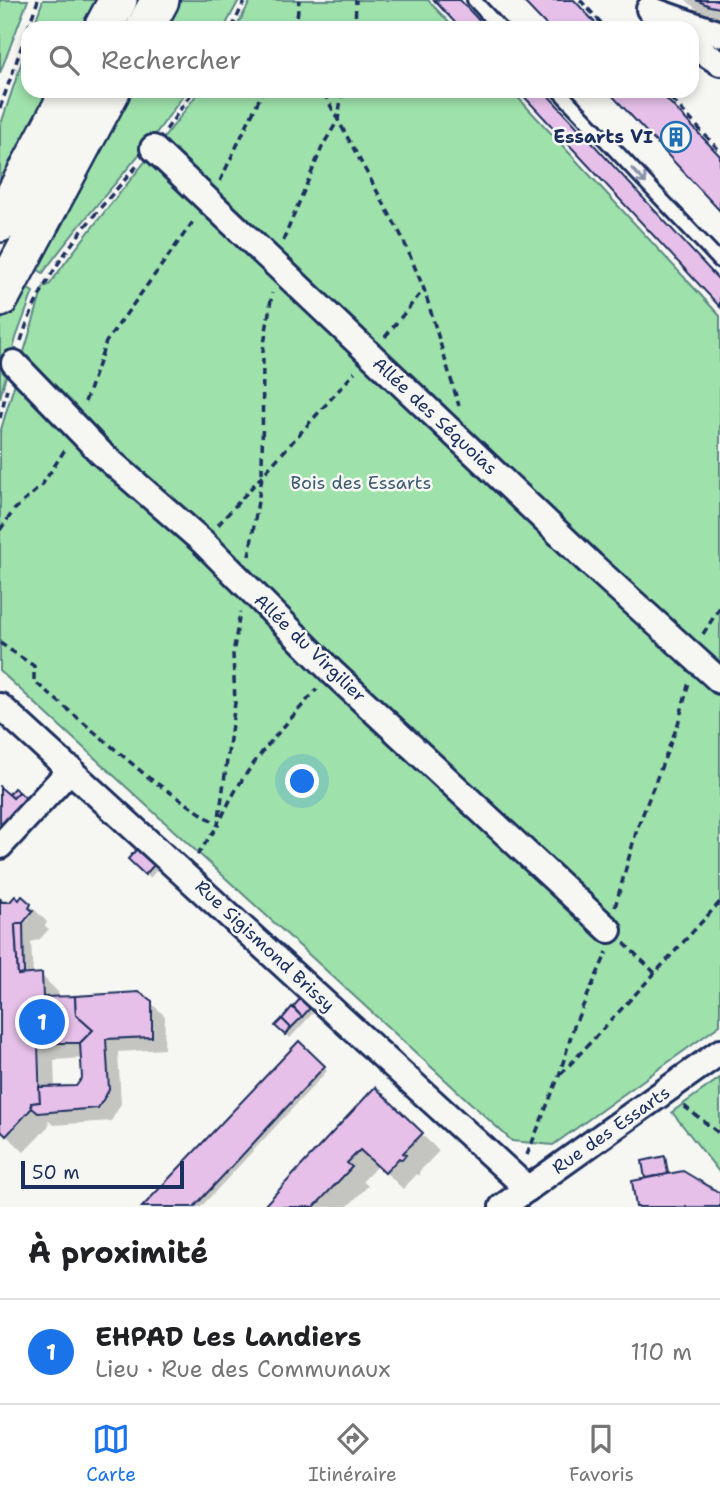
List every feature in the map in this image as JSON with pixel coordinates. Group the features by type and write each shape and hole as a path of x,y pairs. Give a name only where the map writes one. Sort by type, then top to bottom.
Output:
{"main road":[{"path":"107,21 118,0"},
{"path":"4,214 66,98"},
{"path":"0,298 58,206 108,98"}],"street":[{"path":"645,4 661,21"},
{"path":"645,4 688,21"},
{"path":"699,26 720,34"},
{"path":"699,50 720,63"},
{"name":"Allée des Séquoias","path":"153,148 473,452 720,681"},
{"name":"Allée du Virgilier","path":"14,363 101,453 203,542 332,672 610,930"},
{"name":"Rue Sigismond Brissy","path":"0,706 528,1189"},
{"path":"0,846 71,769"},
{"name":"Rue des Essarts","path":"502,1207 720,1052"}],"lane":[{"path":"94,21 105,0"},
{"path":"474,0 494,21"},
{"path":"4,214 14,172 53,98"},
{"path":"566,98 720,261"}],"path":[{"path":"31,21 38,0"},
{"path":"235,21 245,0"},
{"path":"297,21 299,0"},
{"path":"355,21 356,0"},
{"path":"580,0 600,21"},
{"path":"0,108 21,48"},
{"path":"0,418 28,318 47,280 80,231 153,148 188,98"},
{"path":"0,530 14,510 42,485 76,428 106,342 141,297 179,236 211,201 260,98"},
{"path":"327,98 402,237 424,289 473,452"},
{"path":"218,825 235,703 233,654 262,477 263,351 271,310 275,262 323,145 338,120 341,98"},
{"path":"671,98 720,150"},
{"path":"203,542 370,355 424,289"},
{"path":"527,1155 559,1076 585,998 603,967 637,829 678,724 694,655 720,607"},
{"path":"0,643 34,666 34,681 139,769 218,825"},
{"path":"183,871 218,825 233,792 254,761 332,672"},
{"path":"559,1076 720,902"},
{"path":"610,930 655,973"},
{"path":"683,1104 688,1112 720,1134"}],"green space":[{"path":"0,0 28,0 0,73"},
{"path":"43,0 97,0 86,21 36,21"},
{"path":"181,0 239,0 228,21 170,21"},
{"path":"251,0 428,0 448,21 240,21"},
{"path":"21,64 21,98 44,98 0,182 0,127"},
{"path":"129,98 181,98 43,273 30,265 52,222 76,199"},
{"name":"Bois des Essarts","path":"194,98 518,98 720,316 720,1025 553,1145 512,1141 0,671 0,433 43,288 50,284"},
{"path":"20,284 33,292 16,338 0,398 0,322"},
{"path":"720,1078 720,1173 672,1112"}],"building":[{"path":"434,0 460,0 480,21 454,21"},
{"path":"522,0 574,0 594,21 542,21"},
{"path":"696,0 720,0 720,8 710,6"},
{"path":"526,98 550,98 720,281 720,307"},
{"name":"Essarts VI","path":"615,98 666,98 720,156 720,211"},
{"path":"0,787 13,798 19,792 29,801 5,828 0,823"},
{"path":"14,788 19,792 13,798 9,794"},
{"path":"137,849 154,865 145,875 128,859"},
{"path":"15,896 19,900 22,896 31,904 29,908 33,911 23,923 15,925 18,975 42,973 43,997 75,996 76,1015 93,1030 80,1043 38,1043 40,1102 31,1103 32,1108 6,1136 0,1130 0,898 2,902 10,902"},
{"path":"23,923 24,974 18,975 15,925"},
{"path":"139,992 152,1001 152,1037 106,1039 109,1090 98,1108 38,1113 32,1108 31,1103 40,1102 39,1087 76,1086 82,1078 80,1043 93,1030 76,1015 75,996"},
{"path":"300,999 310,1008 302,1017 293,1007"},
{"path":"292,1007 302,1017 291,1028 282,1019"},
{"path":"282,1019 291,1028 285,1035 275,1026"},
{"path":"299,1041 325,1066 194,1207 142,1207"},
{"path":"375,1087 423,1133 403,1153 406,1155 402,1160 399,1158 385,1173 360,1150 347,1163 352,1167 314,1207 263,1207"},
{"path":"665,1156 668,1174 645,1178 642,1161"},
{"path":"683,1171 720,1193 720,1207 636,1207 632,1181"}],"place":[{"name":"Essarts VI","path":"676,137"},
{"name":"EHPAD Les Landiers","path":"42,1022"}]}
